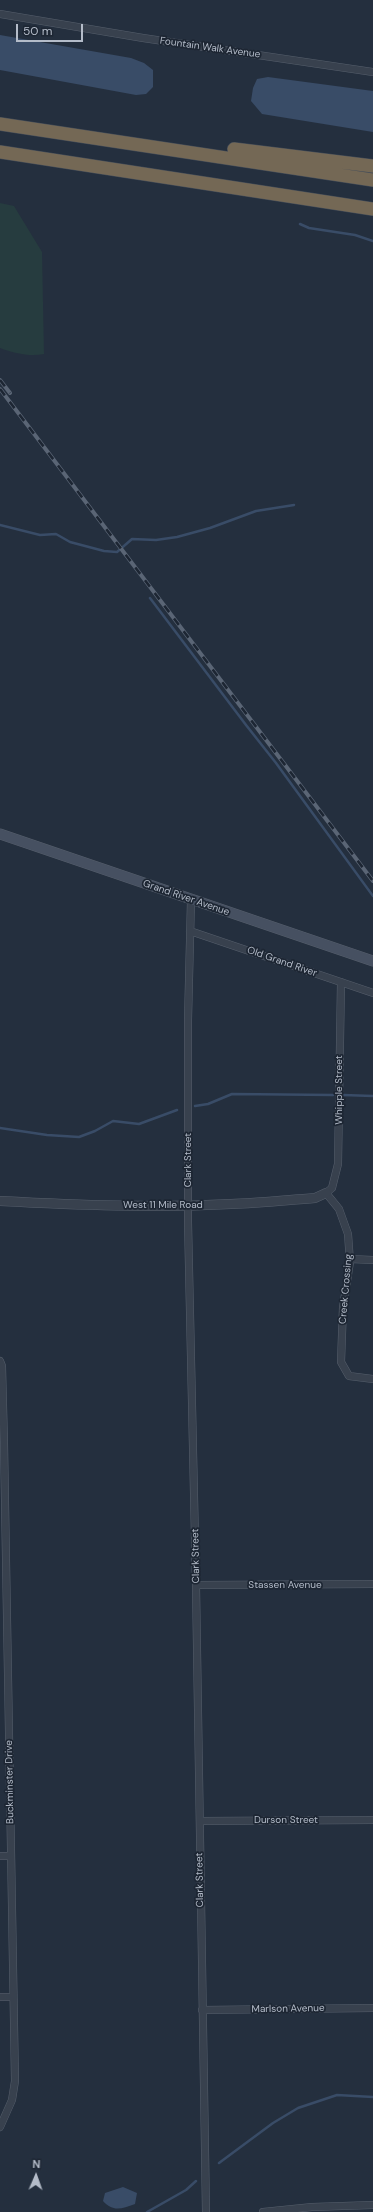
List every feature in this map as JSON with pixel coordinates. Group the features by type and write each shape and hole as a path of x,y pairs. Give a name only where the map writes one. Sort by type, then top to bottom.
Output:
{"highway":[{"path":"0,124 188,151 373,180"},
{"path":"188,151 226,148 373,166"},
{"path":"0,152 372,209"}],"main road":[{"name":"Grand River Avenue","path":"0,834 373,961"}],"street":[{"name":"Fountain Walk Avenue","path":"0,14 143,38 373,72"},
{"name":"Clark Street","path":"191,900 188,1020 189,1205 206,2212"},
{"name":"Old Grand River","path":"190,931 373,993"},
{"name":"Whipple Street","path":"326,1193 332,1188 338,1164 341,982"},
{"name":"West 11 Mile Road","path":"0,1201 39,1204 232,1204 316,1198 326,1193"},
{"name":"Creek Crossing","path":"326,1193 344,1220 348,1234 350,1259 343,1307 341,1362 343,1368 349,1376 373,1380"},
{"path":"350,1259 373,1260"},
{"name":"Buckminster Drive","path":"0,1361 2,1366 2,1443 15,2081 12,2100 0,2128"},
{"name":"Stassen Avenue","path":"196,1585 373,1584"},
{"name":"Durson Street","path":"200,1821 373,1820"},
{"path":"0,1856 11,1856"},
{"path":"0,1998 14,1997"},
{"name":"Marlson Avenue","path":"202,2010 373,2008"},
{"path":"262,2212 312,2207 373,2205"}],"green space":[{"path":"0,203 14,206 42,252 44,354 22,354 0,348"}],"water":[{"path":"0,35 131,58 144,63 153,70 153,87 146,94 136,95 0,70"},
{"path":"268,77 373,91 373,132 262,114 251,101 253,88 257,79"},
{"path":"123,2187 137,2193 135,2204 126,2207 114,2208 110,2207 103,2201 105,2193"}],"waterway":[{"path":"300,224 309,228 355,235 373,241"},
{"path":"0,525 40,535 56,534 70,542 104,551 117,552 132,539 156,540 177,537 210,528 256,511 294,505"},
{"path":"150,598 276,763 373,896"},
{"path":"195,1106 208,1104 232,1094 333,1095"},
{"path":"343,1095 373,1096"},
{"path":"0,1128 47,1135 79,1137 95,1131 113,1121 139,1124 177,1110"},
{"path":"219,2163 273,2123 298,2108 337,2095 373,2097"},
{"path":"147,2212 186,2190 196,2181"}],"railway":[{"path":"0,380 10,393"},
{"path":"0,389 373,881"}]}
